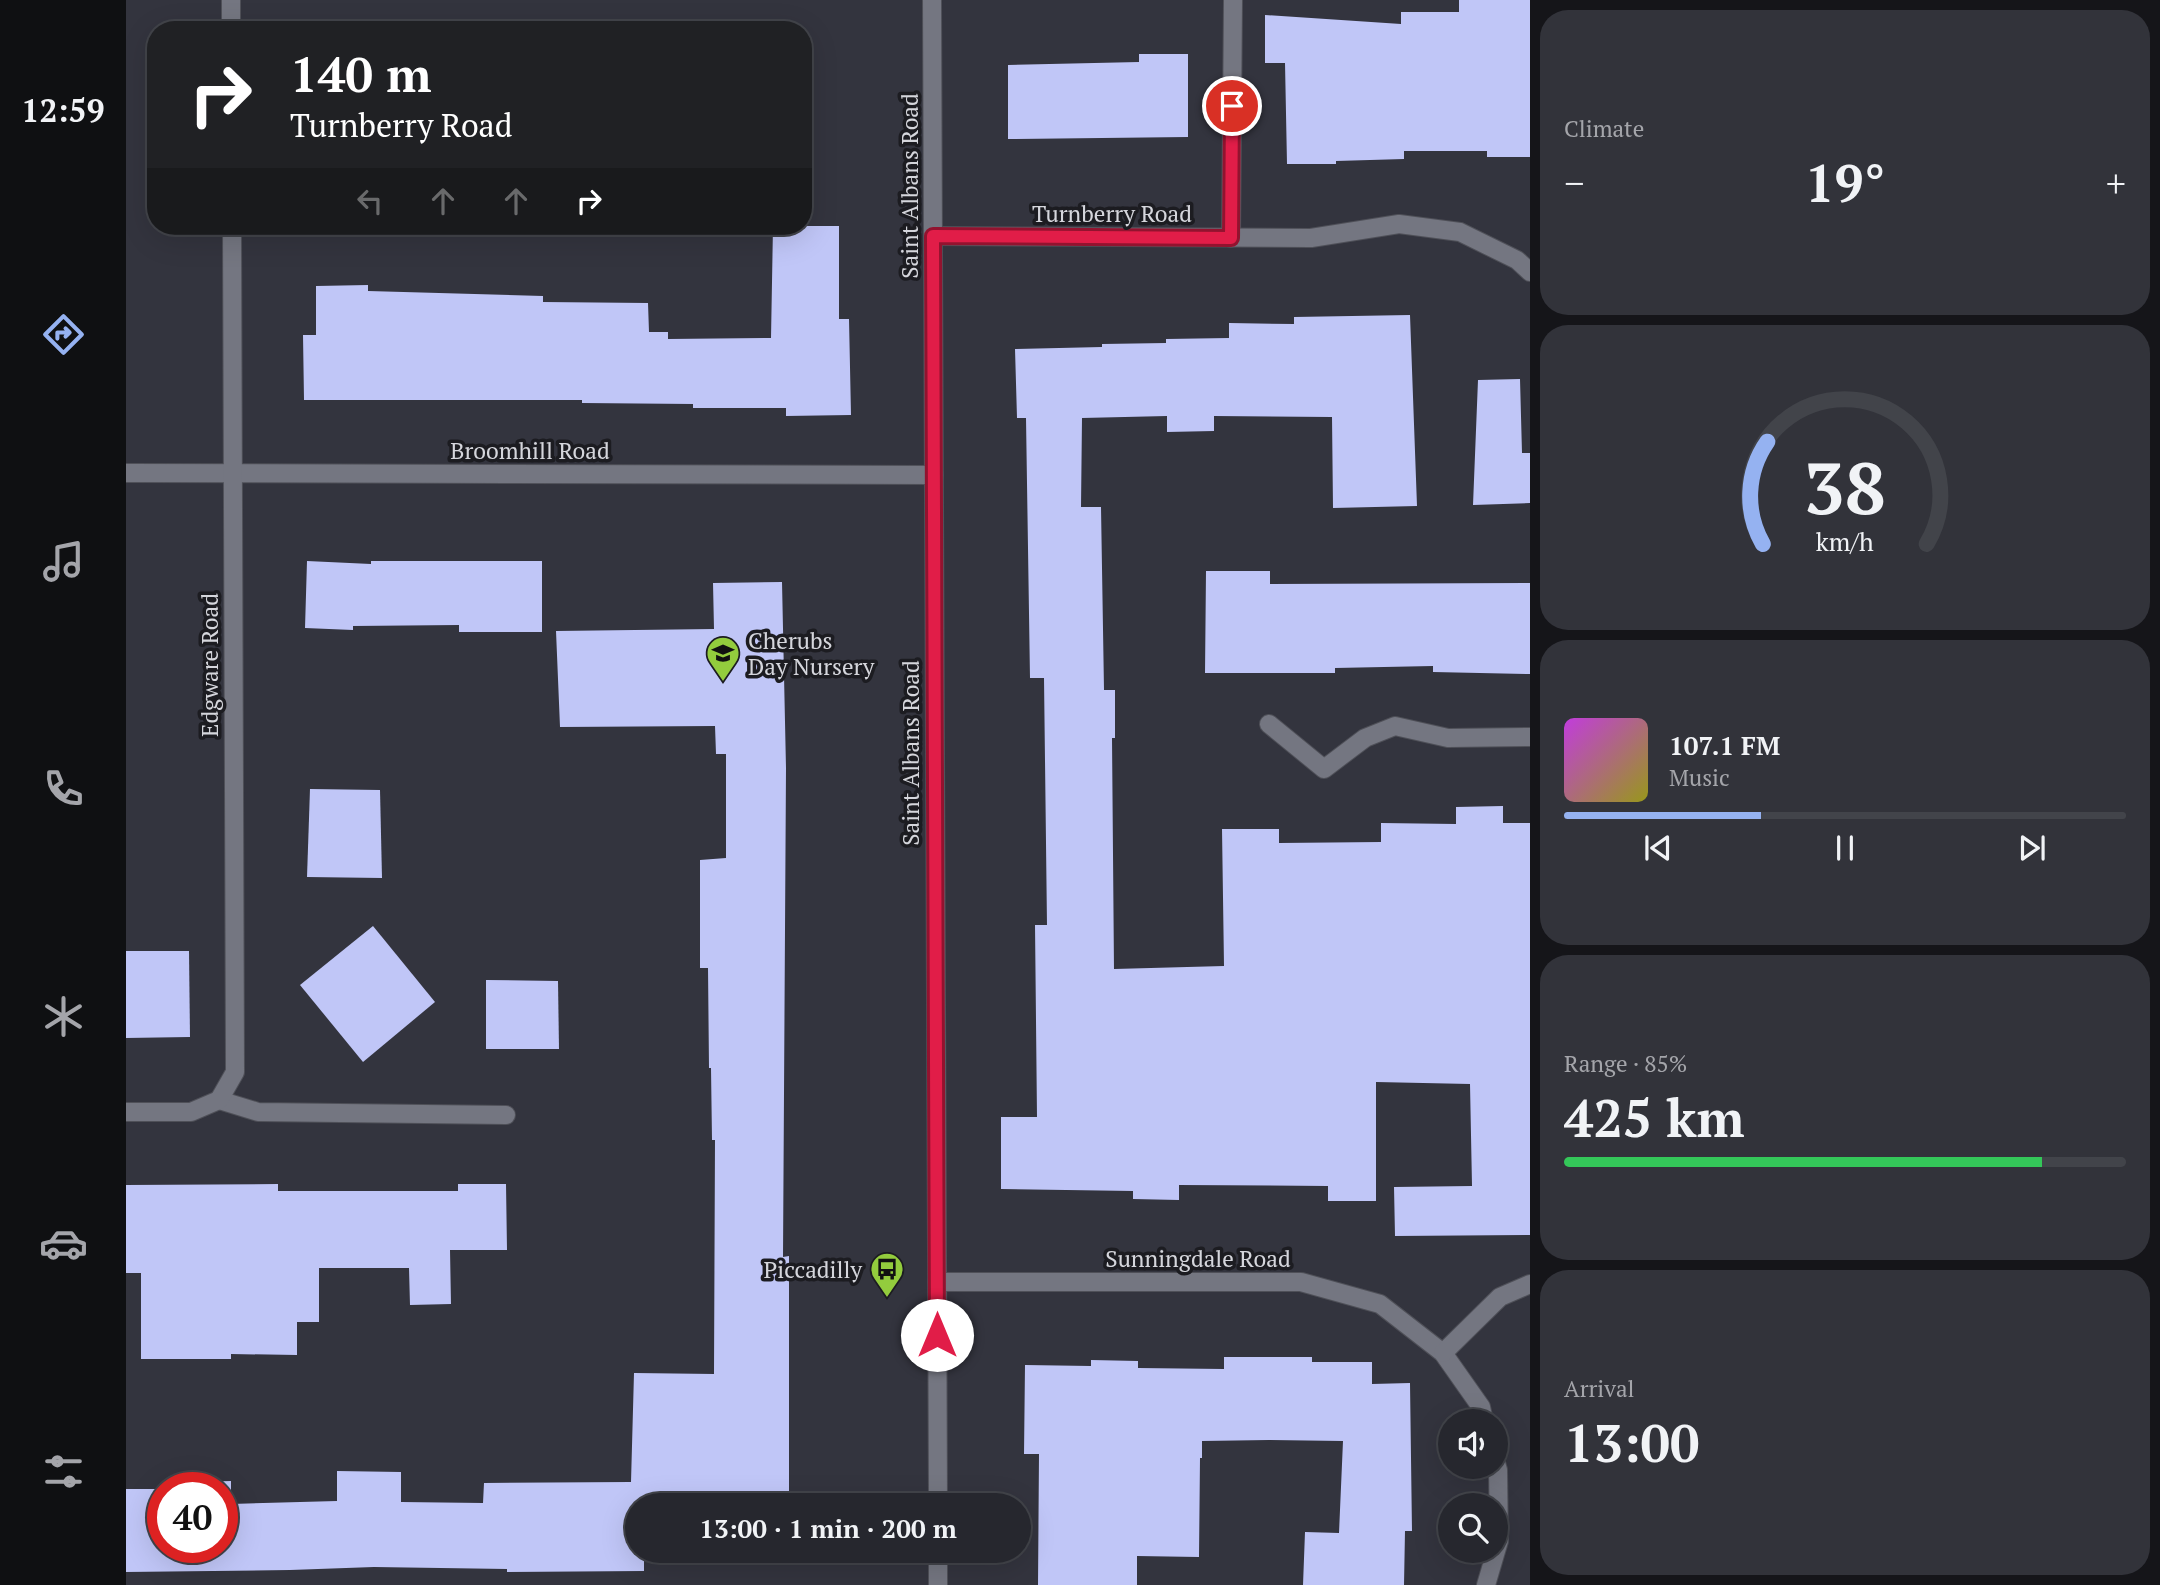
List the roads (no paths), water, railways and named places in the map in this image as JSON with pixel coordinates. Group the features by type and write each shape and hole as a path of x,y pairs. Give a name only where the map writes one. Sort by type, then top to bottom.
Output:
{"street":[{"path":"231,0 231,21"},
{"name":"Saint Albans Road","path":"932,0 937,1493"},
{"path":"1231,238 1233,0"},
{"name":"Turnberry Road","path":"933,236 1311,239 1399,224 1460,232 1517,260 1530,272"},
{"name":"Edgware Road","path":"219,1100 235,1072 232,235"},
{"name":"Broomhill Road","path":"126,473 934,475"},
{"path":"1269,724 1324,769 1365,738 1395,726 1448,738 1530,737"},
{"path":"126,1112 191,1112 219,1100 257,1112 506,1115"},
{"name":"Sunningdale Road","path":"937,1282 1301,1282 1380,1304 1443,1353 1481,1409"},
{"path":"1443,1353 1500,1297 1530,1284"},
{"path":"1486,1585 1499,1541 1497,1479"},
{"path":"938,1563 938,1585"}],"place":[{"name":"Cherubs Day Nursery","path":"723,683"},
{"name":"Piccadilly","path":"887,1299"}]}
